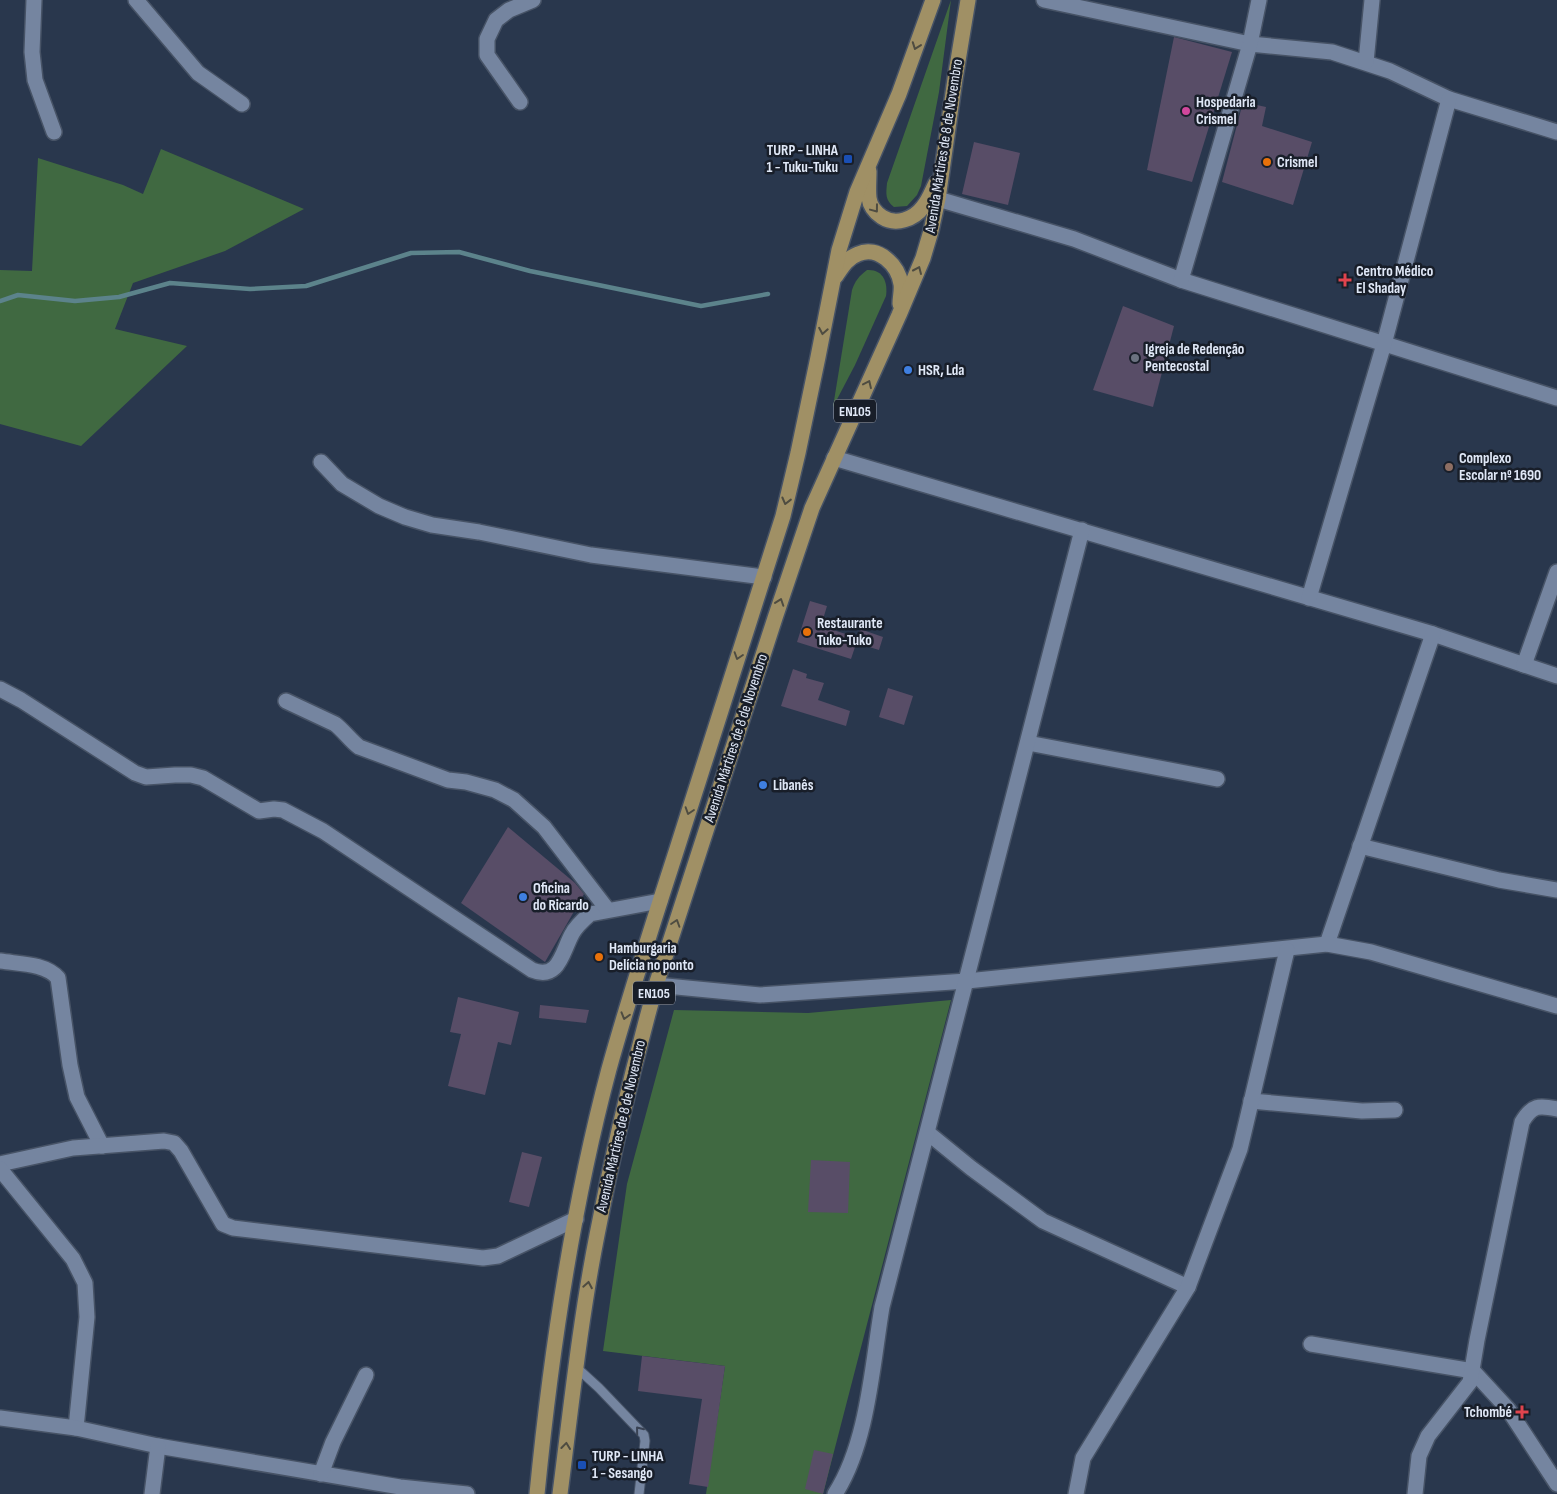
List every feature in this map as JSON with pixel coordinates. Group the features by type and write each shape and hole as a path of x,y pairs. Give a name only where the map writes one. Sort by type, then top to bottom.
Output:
{"main road":[{"name":"Avenida Mártires de 8 de Novembro","path":"537,1494 552,1359 576,1219 609,1069 660,901 783,516 845,227 869,162 899,94 933,0"},
{"name":"Avenida Mártires de 8 de Novembro","path":"560,1494 576,1367 592,1262 629,1087 656,985 812,508 923,258 938,199 968,0"},
{"path":"869,162 869,200 876,212 884,218 894,221 906,220 924,207 942,172"},
{"path":"832,283 846,261 859,253 871,252 880,255 890,261 899,277 901,284 899,315"}],"street":[{"path":"34,0 32,52 35,80 54,132"},
{"path":"136,0 198,73 242,104"},
{"path":"520,102 487,55 487,39 496,20 508,10 533,0"},
{"path":"1044,0 1250,44 1332,52 1390,71 1449,99 1557,132"},
{"path":"1182,280 1250,44 1259,0"},
{"path":"1366,62 1372,0"},
{"path":"1310,598 1384,344 1449,99"},
{"path":"938,199 1074,239 1182,280 1557,398"},
{"path":"834,458 1433,634 1557,676"},
{"path":"321,462 342,484 379,506 405,517 432,525 479,532 591,555 764,577"},
{"path":"835,1494 844,1479 857,1445 875,1364 882,1306 1082,530"},
{"path":"1524,665 1557,572"},
{"path":"1327,944 1433,634"},
{"path":"0,689 21,700 134,773 146,776 183,775 204,778 259,811 283,810 323,831 532,970 541,974 551,972 558,964 572,932 590,914 660,901"},
{"path":"286,701 335,724 343,730 349,739 360,747 448,780 466,782 495,790 514,800 544,827 607,910"},
{"path":"1028,743 1217,779"},
{"path":"1360,846 1491,879 1557,890"},
{"path":"656,985 760,995 967,981 1287,950 1327,944 1371,952 1557,1006"},
{"path":"1076,1494 1082,1458 1188,1287 1240,1149 1287,950"},
{"path":"0,961 46,969 53,972 58,978 70,1065 77,1097 102,1146"},
{"path":"1251,1101 1362,1111 1396,1110"},
{"path":"1415,1494 1419,1456 1428,1436 1470,1382 1522,1122 1526,1114 1534,1108 1542,1106 1557,1109"},
{"path":"928,1133 971,1168 1043,1221 1188,1287"},
{"path":"0,1164 73,1148 164,1141 174,1143 181,1151 222,1224 233,1228 483,1258 498,1256 576,1219"},
{"path":"0,1169 73,1258 85,1283 87,1317 76,1428"},
{"path":"1311,1344 1473,1371 1508,1409 1557,1484"},
{"path":"321,1474 333,1442 366,1375"},
{"path":"0,1418 76,1428 158,1446 418,1490 467,1494"},
{"path":"152,1494 158,1446"}],"lane":[{"path":"576,1367 644,1435 645,1441 639,1494"}],"green space":[{"path":"951,0 939,92 921,186 917,195 907,206 894,207 887,197 887,183"},
{"path":"161,149 304,209 225,251 133,283 115,329 187,346 81,446 0,424 0,270 32,271 38,158 123,185 143,194"},
{"path":"867,270 881,274 885,281 886,296 855,365 833,407 852,290 854,284"},
{"path":"951,1000 823,1494 706,1494 725,1366 603,1351 627,1184 674,1010 808,1013"}],"building":[{"name":"Hospedaria Crismel","path":"1174,37 1232,52 1192,182 1147,170"},
{"name":"Crismel","path":"1243,102 1266,107 1262,126 1312,142 1293,205 1222,182"},
{"path":"974,142 1020,153 1008,205 962,194"},
{"name":"Igreja de Redenção Pentecostal","path":"1123,306 1174,326 1153,407 1093,390"},
{"path":"810,601 827,606 821,626 858,638 860,629 883,637 879,650 856,643 851,659 797,642"},
{"path":"793,669 807,674 806,678 824,683 818,700 850,711 846,726 781,706"},
{"path":"888,688 913,696 904,725 879,717"},
{"name":"Oficina do Ricardo","path":"508,827 575,883 584,894 545,962 461,903"},
{"path":"458,997 519,1012 511,1045 498,1042 485,1095 448,1086 461,1034 450,1032"},
{"path":"540,1005 589,1010 586,1023 539,1018"},
{"path":"522,1152 542,1157 529,1207 509,1202"},
{"path":"811,1160 850,1162 848,1213 808,1212"},
{"path":"642,1356 725,1366 708,1487 689,1484 702,1399 638,1391"},
{"path":"814,1450 833,1454 823,1494 805,1489"}],"waterway":[{"path":"0,301 18,295 75,301 119,297 170,283 250,289 306,286 411,253 459,252 530,271 701,306 768,294"}],"place":[{"name":"Hospedaria Crismel","path":"1186,111"},
{"name":"TURP - LINHA 1 - Tuku-Tuku","path":"848,159"},
{"name":"Crismel","path":"1267,162"},
{"name":"Centro Médico El Shaday","path":"1345,280"},
{"name":"Igreja de Redenção Pentecostal","path":"1135,358"},
{"name":"HSR, Lda","path":"908,370"},
{"name":"Complexo Escolar nº 1690","path":"1449,467"},
{"name":"Restaurante Tuko-Tuko","path":"807,632"},
{"name":"Libanês","path":"763,785"},
{"name":"Oficina do Ricardo","path":"523,897"},
{"name":"Hamburgaria Delícia no ponto","path":"599,957"},
{"name":"Tchombé","path":"1522,1412"},
{"name":"TURP - LINHA 1 - Sesango","path":"582,1465"}]}
